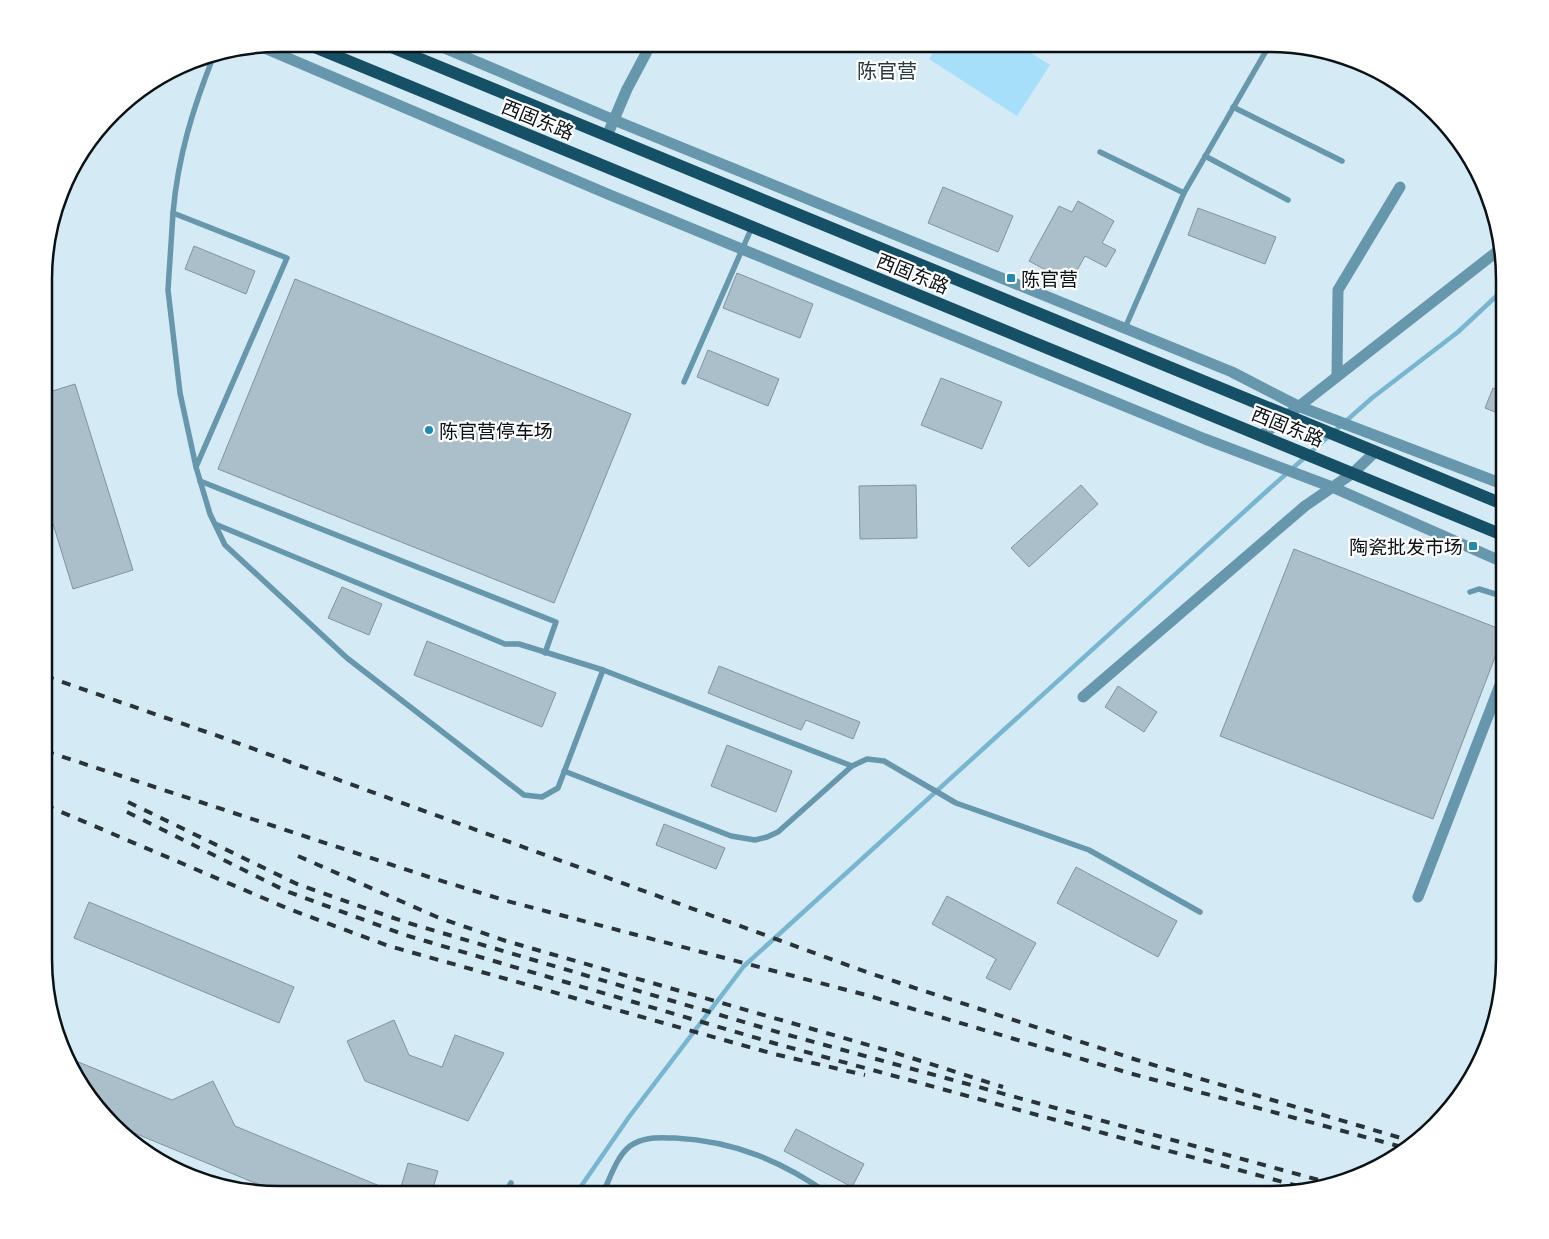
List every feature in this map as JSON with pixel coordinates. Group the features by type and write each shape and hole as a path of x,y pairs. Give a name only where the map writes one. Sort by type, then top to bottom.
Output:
{"main road":[{"name":"西固东路","path":"326,52 1496,532"},
{"name":"西固东路","path":"403,52 1496,501"}],"street":[{"path":"274,52 743,251 1262,461 1327,485 1496,559"},
{"path":"468,52 614,120 1232,372 1298,406 1496,483"},
{"path":"607,136 626,89 647,52"},
{"path":"1337,376 1338,290 1400,186"},
{"path":"1261,436 1495,252"},
{"path":"1083,697 1327,485 1353,473 1376,452"},
{"path":"1418,897 1496,695"}],"lane":[{"path":"1125,328 1184,193 1265,52"},
{"path":"211,63 190,116 175,190 168,290 180,394 196,467 215,524 225,545 347,658 524,795 533,798 551,794 558,788 603,670"},
{"path":"1233,107 1342,161"},
{"path":"1100,152 1184,193"},
{"path":"1205,156 1288,200"},
{"path":"173,213 287,258 196,467"},
{"path":"684,382 752,227"},
{"path":"200,481 556,622 546,653"},
{"path":"215,524 505,644 519,644 603,670 852,766"},
{"path":"1470,592 1479,589 1496,594"},
{"path":"564,771 731,836 755,840 778,832 852,766 867,759 884,761 956,803 1089,850 1200,912"},
{"path":"607,1186 625,1150 638,1141 659,1138 705,1140 747,1151 786,1168 815,1186"}],"shaded area":[{"path":"933,52 1030,52 1050,65 1017,116 929,59"}],"building":[{"path":"943,187 1013,216 998,252 928,223"},
{"path":"1078,201 1114,221 1102,243 1116,250 1106,267 1085,256 1070,283 1029,261 1059,206 1072,212"},
{"path":"1198,208 1276,237 1265,264 1188,235"},
{"path":"194,246 255,271 246,294 185,269"},
{"path":"737,273 813,304 800,338 723,308"},
{"name":"陈官营停车场","path":"295,279 631,414 554,603 218,469"},
{"path":"708,350 779,379 768,406 697,377"},
{"path":"941,378 1002,402 982,449 921,425"},
{"path":"75,384 133,570 73,589 52,521 52,391"},
{"path":"1493,388 1496,389 1496,412 1485,408"},
{"path":"916,485 917,538 860,539 859,486"},
{"path":"1081,485 1098,504 1029,567 1011,548"},
{"path":"1294,549 1496,628 1496,654 1433,819 1220,736"},
{"path":"342,587 382,604 369,635 328,618"},
{"path":"427,641 556,693 542,727 414,675"},
{"path":"719,666 860,722 853,739 806,720 801,730 708,693"},
{"path":"1118,686 1157,712 1144,732 1105,707"},
{"path":"727,745 792,771 776,812 711,786"},
{"path":"664,824 725,848 716,869 656,845"},
{"path":"1076,867 1177,921 1158,957 1057,903"},
{"path":"947,896 1036,943 1010,990 986,978 996,959 932,924"},
{"path":"89,902 294,987 279,1023 74,938"},
{"path":"394,1020 409,1055 442,1067 455,1035 504,1053 468,1121 365,1081 347,1041"},
{"path":"77,1061 172,1100 213,1081 235,1126 380,1186 262,1186 132,1132 99,1098"},
{"path":"796,1129 864,1164 853,1186 850,1186 784,1151"},
{"path":"408,1163 438,1171 434,1186 401,1186"}],"waterway":[{"path":"581,1186 629,1117 744,966 1268,490 1372,398 1458,332 1496,296"}],"railway":[{"path":"52,678 221,737 872,974 1137,1060 1408,1140"},
{"path":"52,753 507,901 866,995 1129,1073 1399,1146"},
{"path":"128,802 297,884 405,922 781,1033 1321,1181"},
{"path":"52,808 289,909 389,946 774,1054 865,1075"},
{"path":"127,812 286,891 405,935 777,1044 1295,1185"},
{"path":"298,856 437,917 506,941 896,1053 1003,1087"}],"place":[{"name":"陈官营","path":"1011,278"},
{"name":"陈官营停车场","path":"429,430"},
{"name":"陶瓷批发市场","path":"1473,546"}],"district":[{"name":"陈官营","path":"887,70"}]}
